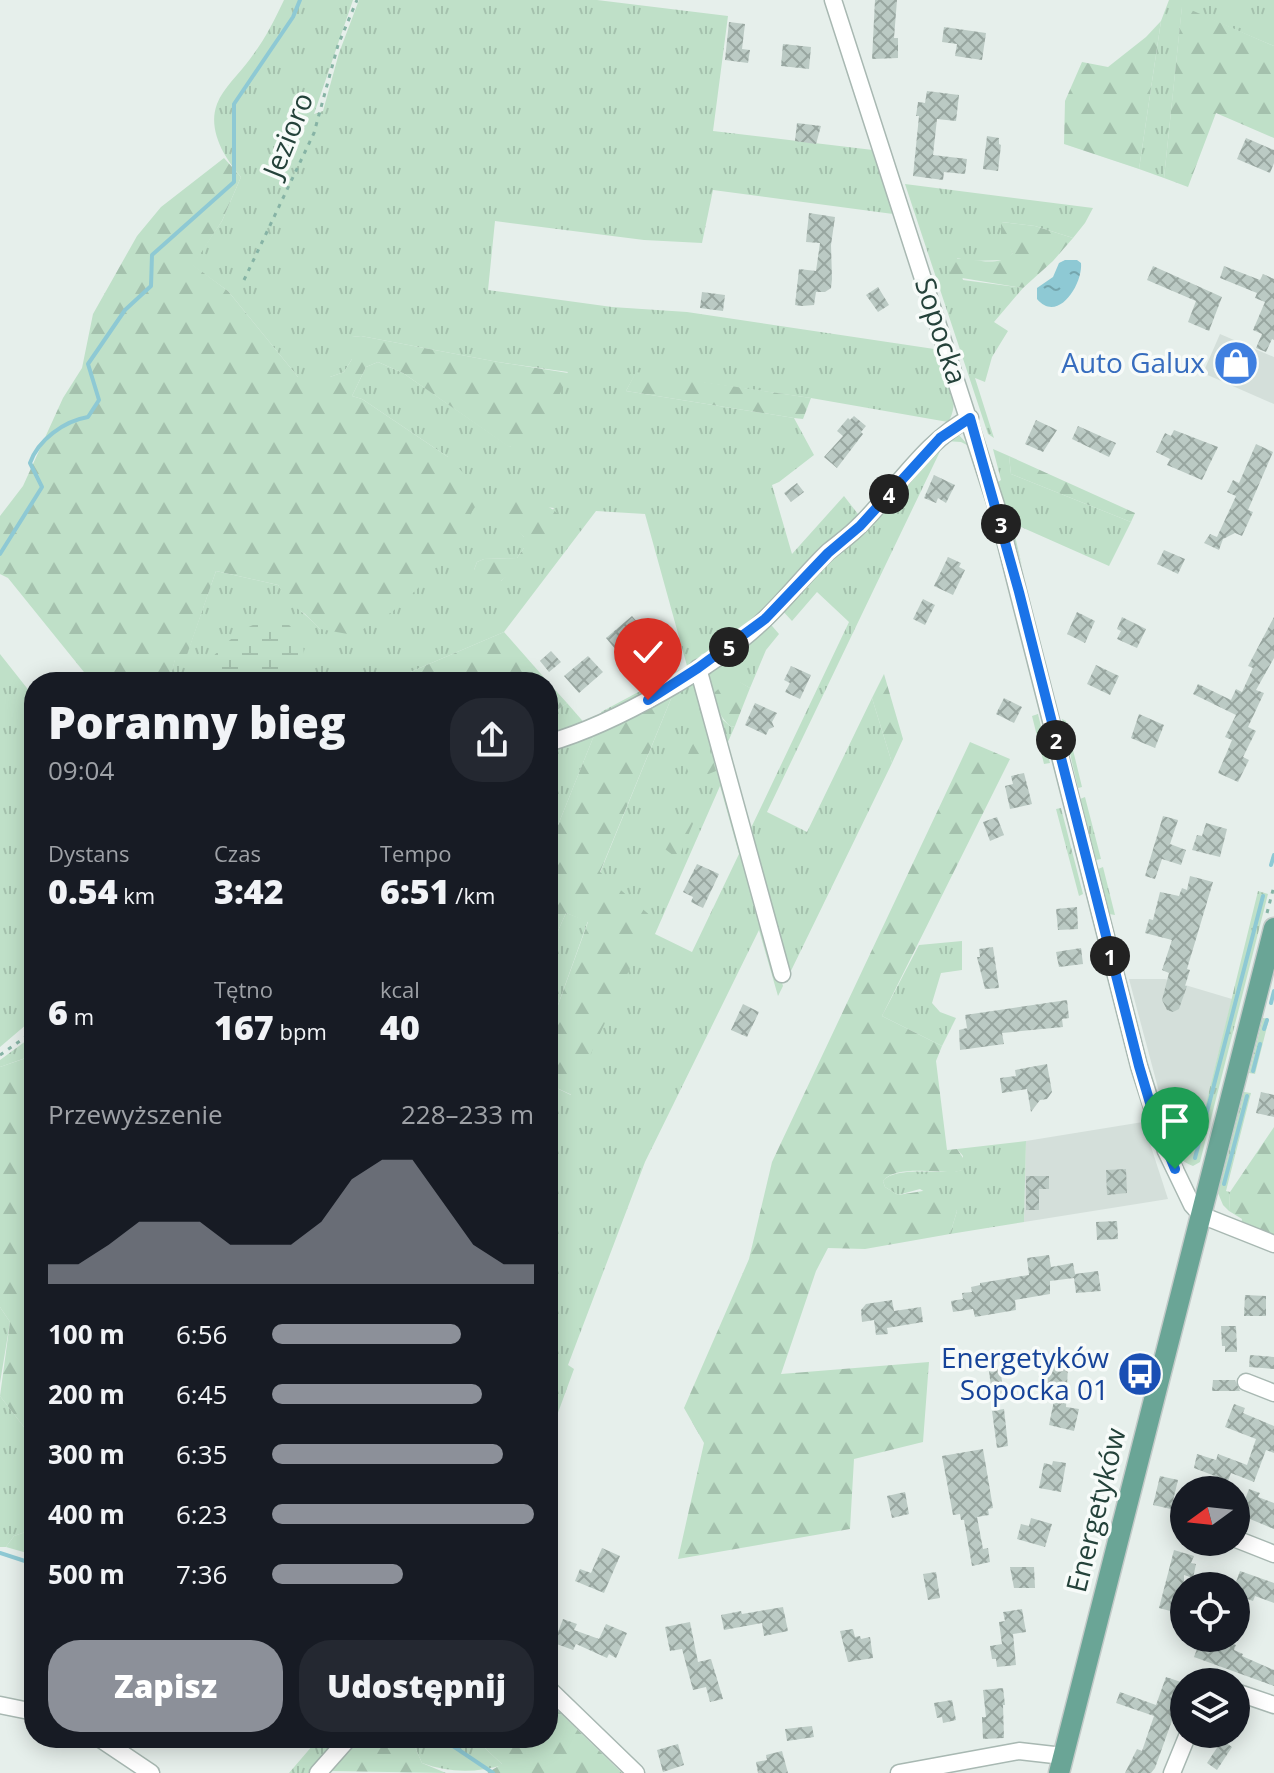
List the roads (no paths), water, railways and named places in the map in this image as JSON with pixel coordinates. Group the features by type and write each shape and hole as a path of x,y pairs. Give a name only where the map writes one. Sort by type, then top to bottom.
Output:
{"main road":[{"name":"Energetyków","path":"1061,1765 1274,928"}],"street":[{"name":"Sopocka","path":"833,0 970,418 1016,577 1139,1066 1166,1151 1192,1205 1201,1215"},
{"path":"558,740 574,736 648,700 765,619 828,553 860,526 940,438 970,418"},
{"path":"698,668 782,974"},
{"path":"1201,1215 1274,1244"},
{"path":"1246,1382 1274,1393"},
{"path":"1250,1545 1274,1554"},
{"path":"1250,1697 1274,1705"},
{"path":"558,1698 636,1773"},
{"path":"0,1705 24,1710"},
{"path":"114,1748 151,1773"},
{"path":"318,1773 340,1748"},
{"path":"1172,1773 1182,1748"},
{"path":"899,1773 1019,1751 1061,1765"}],"water":[{"path":"1065,260 1081,263 1078,281 1061,304 1053,307 1045,305 1037,299 1037,288 1053,277 1059,263"}],"waterway":[{"path":"0,554 42,487 30,463 39,447 53,433 88,417 99,400 88,364 125,310 151,286 152,255 234,182 234,104 293,17 300,0"},
{"path":"1271,865 1274,855"},
{"path":"1195,1158 1263,896"},
{"path":"1271,1003 1274,991"},
{"path":"1264,1029 1267,1020"},
{"path":"1253,1071 1260,1044"},
{"path":"1224,1184 1247,1096"},
{"path":"0,1553 24,1561"},
{"path":"456,1748 493,1773"}],"place":[{"name":"Auto Galux","path":"1236,363"},
{"name":"Energetyków Sopocka 01","path":"1140,1374"}]}
